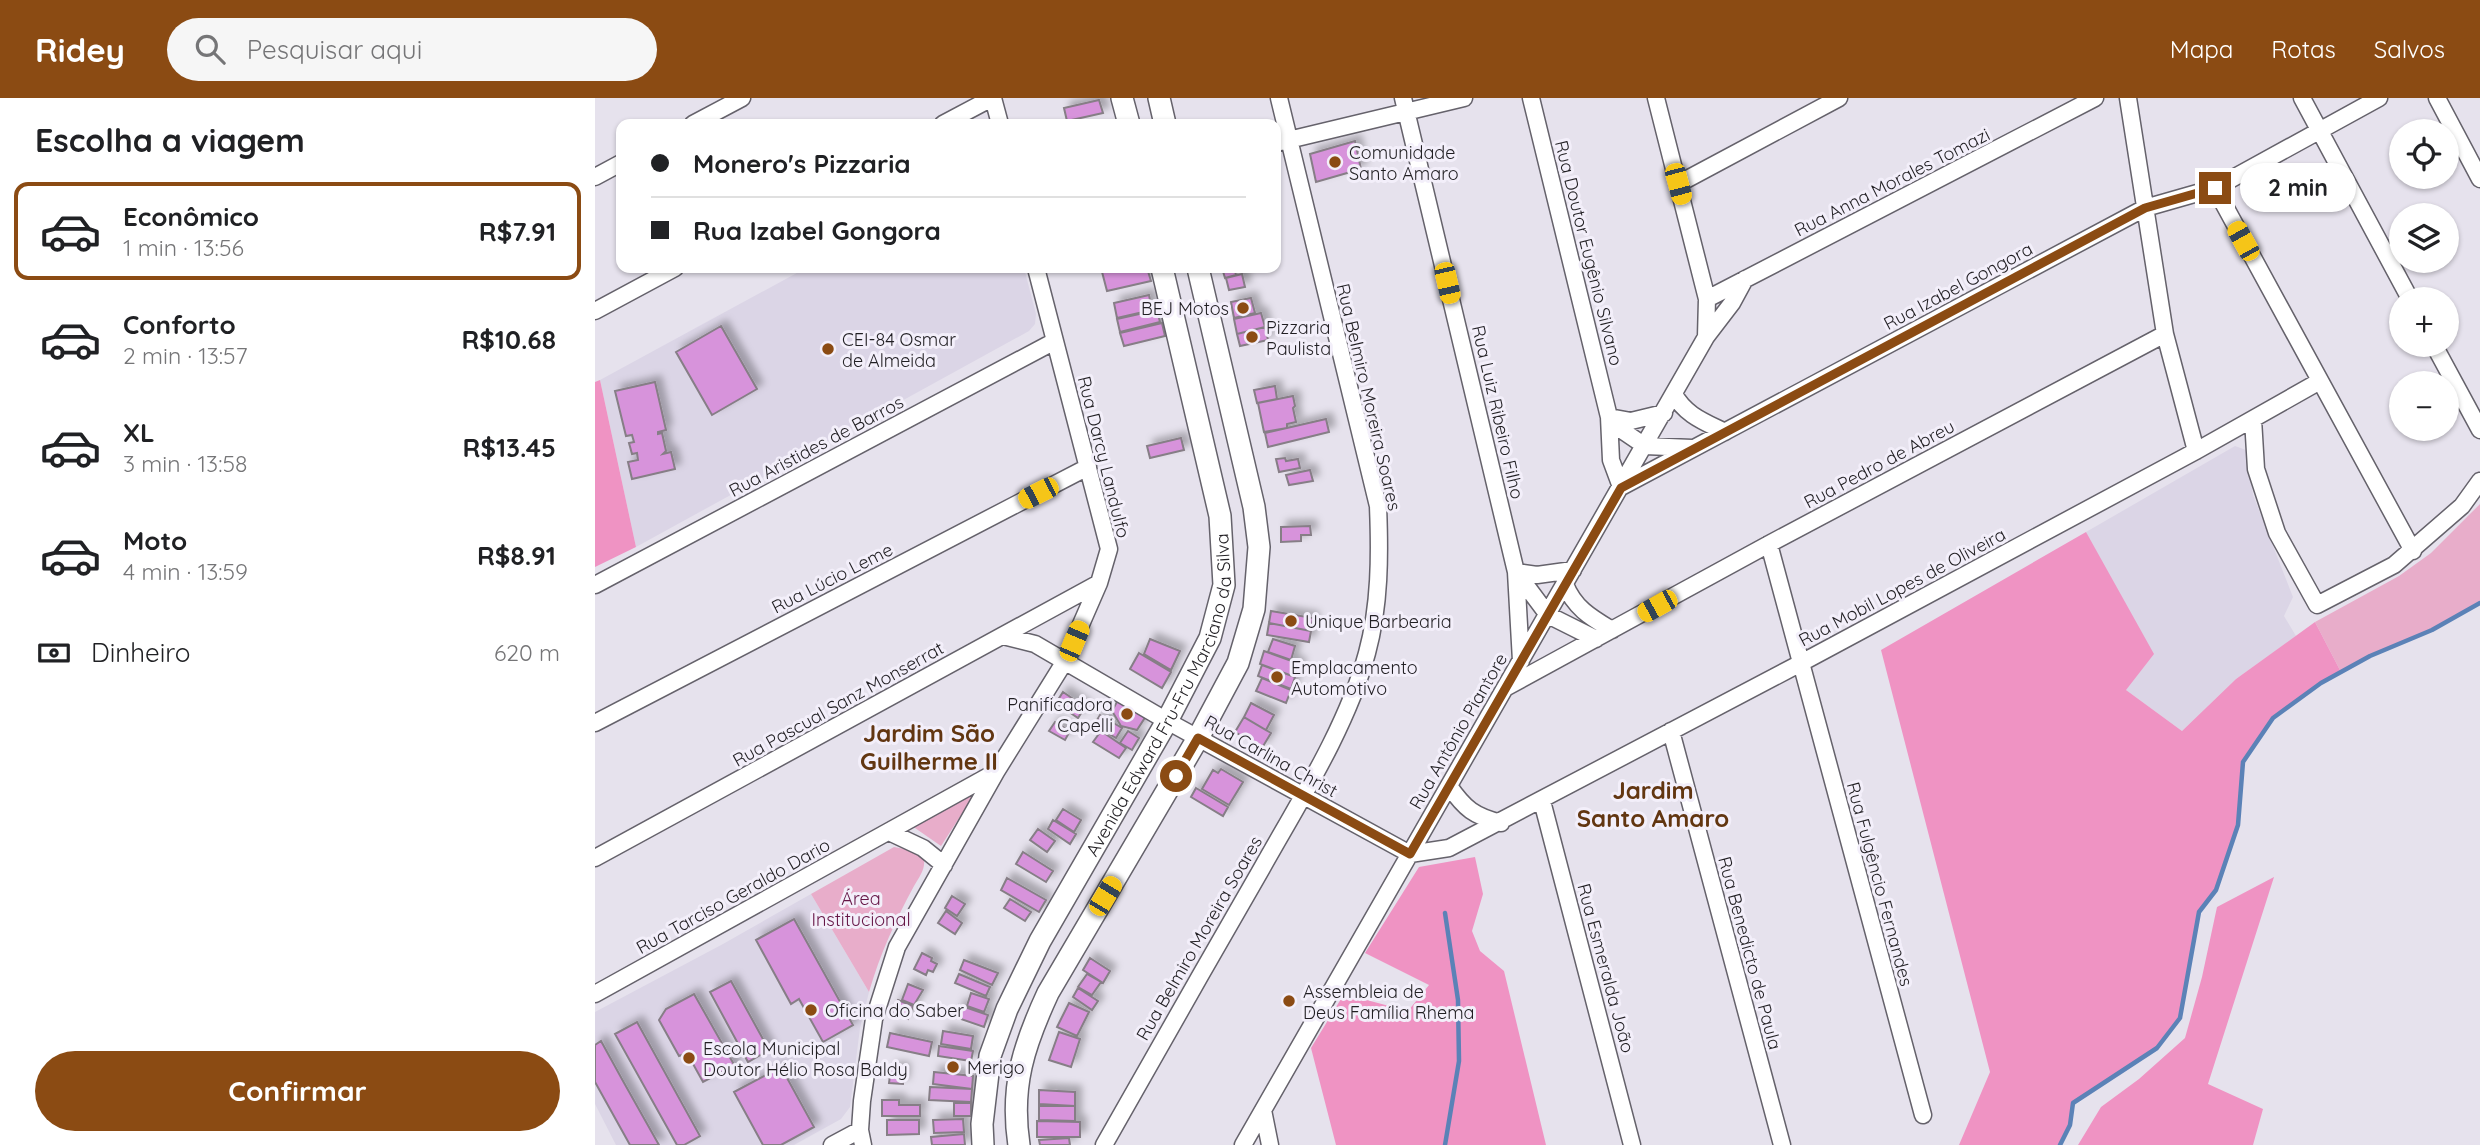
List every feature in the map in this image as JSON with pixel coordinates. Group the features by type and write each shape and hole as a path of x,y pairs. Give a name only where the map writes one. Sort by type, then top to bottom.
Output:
{"main road":[{"path":"1122,98 1128,119"},
{"path":"1159,98 1164,119"},
{"name":"Avenida Edward Fru-Fru Marciano da Silva","path":"983,1145 982,1124 990,1056 1007,1009 1040,941 1167,721 1210,638 1224,585 1220,516 1163,273"},
{"name":"Avenida Edward Fru-Fru Marciano da Silva","path":"1019,1145 1015,1103 1029,1034 1048,993 1198,738 1238,663 1254,609 1259,547 1254,507 1199,273"}],"street":[{"path":"702,119 742,98"},
{"path":"952,119 992,98 998,119"},
{"name":"Rua Belmiro Moreira Soares","path":"1279,98 1280,119"},
{"path":"1282,141 1405,105 1464,98"},
{"name":"Rua Doutor Eugênio Silvano","path":"1531,98 1609,417 1611,460 1621,488"},
{"name":"Rua Antônio Piantore","path":"1656,98 1707,299 1706,337"},
{"path":"1678,184 1839,98"},
{"name":"Rua Anna Morales Tomazi","path":"1707,299 2095,98"},
{"path":"2128,98 2165,334 2196,451"},
{"path":"2302,98 2404,287"},
{"name":"Rua Izabel Gongora","path":"1621,488 2145,208 2215,188 2379,98"},
{"path":"2437,98 2480,178"},
{"name":"Rua Luiz Ribeiro Filho","path":"1405,105 1516,572 1521,661"},
{"name":"Rua Belmiro Moreira Soares","path":"1104,1145 1303,795 1351,701 1367,653 1376,606 1380,554 1378,506 1282,141"},
{"path":"595,177 616,166"},
{"path":"2215,188 2413,551"},
{"path":"595,311 666,273"},
{"name":"Rua Darcy Landulfo","path":"861,1138 862,1101 874,1019 897,947 996,772 1065,661 1099,583 1109,549 1038,273"},
{"name":"Rua Antônio Piantore","path":"1243,1145 1706,337 1733,303 1745,279"},
{"name":"Rua Pedro de Abreu","path":"1506,688 1769,544 2165,334"},
{"name":"Rua Aristides de Barros","path":"595,584 1055,341"},
{"path":"2440,357 2480,430"},
{"name":"Rua Mobil Lopes de Oliveira","path":"1410,854 1449,848 1501,823 2196,451 2320,381"},
{"path":"1674,394 1680,406 1725,432"},
{"path":"1609,417 1631,421 1664,413"},
{"path":"1609,417 1617,427 1645,446"},
{"path":"2253,419 2256,469 2277,533 2317,605 2394,565 2413,551 2462,506 2480,481"},
{"name":"Rua Izabel Gongora","path":"1645,446 1694,448"},
{"name":"Rua Lúcio Leme","path":"595,723 1088,467"},
{"name":"Rua Fulgêncio Fernandes","path":"1769,544 1923,1115"},
{"path":"1516,572 1569,577 1570,597 1584,613 1612,630"},
{"name":"Rua Luiz Ribeiro Filho","path":"1516,572 1548,615"},
{"name":"Rua Pascual Sanz Monserrat","path":"595,858 1099,583"},
{"path":"1548,615 1596,639"},
{"name":"Rua Carlina Christ","path":"1003,636 1035,644 1167,721 1410,854"},
{"name":"Rua Benedicto de Paula","path":"1671,731 1782,1145"},
{"name":"Rua Tarciso Geraldo Dario","path":"595,994 996,772"},
{"path":"1449,786 1462,805 1480,818 1501,823"},
{"name":"Rua Esmeralda João","path":"1542,801 1632,1145"},
{"path":"889,832 923,848 944,865"},
{"path":"1263,1110 1270,1145"},
{"path":"832,1145 861,1138"}],"shaded area":[{"path":"797,273 1025,273 1036,314 1035,324 1029,331 636,547 600,380"},
{"path":"600,380 636,547 595,567 595,382"},
{"path":"2235,446 2246,450 2253,495 2293,597 2284,616 2296,636 2236,679 2182,731 2126,690 2092,547 2086,532"},
{"path":"2086,532 2154,654 2126,690 2182,731 2236,679 2315,622 2341,672 2273,718 2243,762 2238,825 2216,890 2199,912 2180,1018 2157,1048 2074,1103 2070,1125 2060,1145 1959,1145 1990,1072 1881,650"},
{"path":"1475,857 1483,894 1472,931 1480,951 1504,971 1546,1145 1336,1145 1311,1048 1344,994 1408,1011 1429,985 1365,953 1419,867"},
{"path":"2274,877 2208,1084 2263,1109 2253,1145 2078,1145 2101,1107 2139,1079 2185,1038 2217,907"},
{"name":"Escola Municipal Doutor Hélio Rosa Baldy","path":"811,894 869,992 860,1028 850,1107 841,1119 794,1145 616,1145 595,1104 595,1012"}],"green space":[{"path":"2480,504 2480,603 2432,630 2370,656 2341,672 2315,622 2399,576 2431,553"},
{"path":"970,792 974,795 941,846 915,828 905,827"},
{"name":"Área Institucional","path":"894,847 916,851 923,856 923,868 888,938 869,992 811,894"}],"building":[{"path":"1099,100 1103,113 1067,119 1064,108"},
{"name":"Comunidade Santo Amaro","path":"1355,141 1361,169 1316,182 1310,154"},
{"path":"1102,273 1149,273 1151,281 1107,291"},
{"path":"1224,273 1236,273 1236,275 1225,278"},
{"path":"1242,274 1245,287 1229,290 1226,278"},
{"path":"1149,295 1152,310 1117,318 1114,303"},
{"name":"BEJ Motos","path":"1251,298 1255,313 1234,318 1231,302"},
{"path":"1157,310 1160,322 1120,332 1117,319"},
{"path":"1261,313 1265,327 1237,334 1234,319"},
{"path":"1162,323 1165,336 1124,346 1120,333"},
{"path":"721,326 757,389 712,415 676,352"},
{"name":"Pizzaria Paulista","path":"1265,327 1268,340 1240,346 1237,334"},
{"path":"655,382 666,430 658,434 662,433 666,451 663,454 671,452 675,469 632,479 628,462 638,460 637,453 632,454 629,443 634,442 632,435 626,436 615,391"},
{"path":"1275,386 1277,399 1257,403 1254,390"},
{"path":"1293,396 1296,422 1287,424 1287,428 1264,432 1258,403"},
{"path":"1326,419 1329,432 1268,447 1265,433"},
{"path":"1181,438 1184,450 1150,458 1147,446"},
{"path":"1285,458 1286,461 1298,459 1300,468 1279,472 1276,459"},
{"path":"1310,470 1313,481 1289,485 1286,475"},
{"path":"1310,526 1311,535 1301,535 1301,541 1281,542 1281,527"},
{"name":"Unique Barbearia","path":"1271,611 1313,618 1311,631 1269,623"},
{"path":"1269,623 1311,631 1309,642 1267,635"},
{"path":"1150,639 1180,651 1171,670 1144,654"},
{"path":"1273,639 1295,646 1291,660 1268,652"},
{"path":"1264,651 1300,664 1295,677 1260,664"},
{"path":"1139,653 1171,672 1162,688 1130,669"},
{"name":"Emplacamento Automotivo","path":"1262,665 1295,677 1291,689 1258,676"},
{"path":"1262,678 1291,690 1286,703 1256,691"},
{"path":"1063,692 1085,707 1078,718 1056,703"},
{"name":"Panificadora Capelli","path":"1118,700 1146,716 1137,730 1121,726 1112,711"},
{"path":"1251,703 1274,715 1266,730 1244,717"},
{"path":"1100,715 1122,728 1116,738 1094,725"},
{"path":"1244,717 1271,733 1262,748 1235,732"},
{"path":"1055,722 1070,731 1065,740 1049,731"},
{"path":"1101,731 1126,748 1119,758 1093,742"},
{"path":"1128,731 1139,738 1132,750 1120,743"},
{"path":"1221,769 1243,782 1229,805 1202,789 1213,770 1218,773"},
{"path":"1196,788 1228,807 1223,816 1191,797"},
{"path":"1063,809 1081,820 1074,832 1056,820"},
{"path":"1053,820 1076,834 1070,844 1048,829"},
{"path":"1038,829 1055,841 1047,852 1030,840"},
{"path":"1023,852 1053,871 1046,882 1016,864"},
{"path":"1007,878 1046,900 1039,912 1001,890"},
{"path":"952,896 965,904 957,916 945,908"},
{"path":"1010,899 1031,912 1025,921 1004,908"},
{"path":"946,911 962,923 955,934 938,923"},
{"path":"794,919 853,1025 823,1042 799,999 791,1004 756,940"},
{"path":"922,953 937,964 933,972 928,970 926,975 914,969"},
{"path":"1090,958 1110,971 1103,983 1083,970"},
{"path":"964,960 998,973 992,985 960,970"},
{"path":"959,974 990,987 986,996 955,983"},
{"path":"1087,974 1101,982 1092,995 1078,987"},
{"path":"731,981 769,1050 748,1062 710,992"},
{"path":"908,984 923,990 914,1005 902,1000"},
{"path":"1078,988 1098,1001 1092,1010 1073,997"},
{"path":"971,993 989,999 984,1012 967,1006"},
{"path":"694,994 736,1068 703,1082 687,1053 679,1056 659,1020 666,1009"},
{"path":"898,1000 913,1006 908,1019 892,1013"},
{"path":"1069,1003 1089,1012 1077,1036 1057,1027"},
{"path":"959,1005 988,1015 984,1027 955,1017"},
{"path":"637,1022 700,1136 684,1145 677,1145 615,1034"},
{"path":"943,1031 973,1036 971,1049 941,1044"},
{"path":"1059,1032 1080,1039 1071,1067 1049,1060"},
{"path":"890,1033 932,1042 929,1056 887,1047"},
{"path":"601,1041 659,1145 630,1145 595,1082 595,1045"},
{"path":"939,1046 973,1051 971,1061 938,1056"},
{"path":"781,1067 814,1127 781,1145 763,1145 734,1092"},
{"path":"891,1068 904,1069 903,1084 889,1083"},
{"path":"934,1072 973,1076 972,1089 933,1084"},
{"path":"930,1087 972,1089 971,1102 929,1100"},
{"path":"1039,1090 1075,1092 1075,1106 1039,1104"},
{"path":"882,1100 899,1100 899,1105 920,1105 920,1116 882,1116"},
{"path":"954,1103 971,1103 971,1116 954,1116"},
{"path":"1039,1106 1075,1106 1075,1121 1039,1120"},
{"path":"963,1119 964,1132 934,1133 933,1120"},
{"path":"887,1120 919,1120 919,1134 887,1135"},
{"path":"1037,1121 1080,1122 1080,1137 1037,1137"},
{"path":"964,1134 965,1145 932,1145 931,1137"},
{"path":"1069,1138 1070,1145 1040,1145 1039,1140"}],"waterway":[{"path":"2060,1145 2070,1125 2073,1103 2157,1048 2180,1018 2199,912 2216,890 2238,825 2243,762 2273,718 2321,683 2370,656 2432,630 2480,603"},
{"path":"1445,913 1458,1000 1459,1061 1445,1145"}],"place":[{"name":"Comunidade Santo Amaro","path":"1335,162"},
{"name":"BEJ Motos","path":"1243,308"},
{"name":"Pizzaria Paulista","path":"1252,337"},
{"name":"CEI-84 Osmar de Almeida","path":"828,349"},
{"name":"Unique Barbearia","path":"1291,621"},
{"name":"Emplacamento Automotivo","path":"1277,677"},
{"name":"Panificadora Capelli","path":"1127,714"},
{"name":"Assembleia de Deus Família Rhema","path":"1289,1001"},
{"name":"Oficina do Saber","path":"811,1010"},
{"name":"Escola Municipal Doutor Hélio Rosa Baldy","path":"689,1058"},
{"name":"Merigo","path":"953,1067"}],"district":[{"name":"Jardim São Guilherme II","path":"929,747"},
{"name":"Jardim Santo Amaro","path":"1653,804"}],"route":[{"path":"1176,776 1198,738 1410,854 1621,488 2145,208 2215,188"}]}
